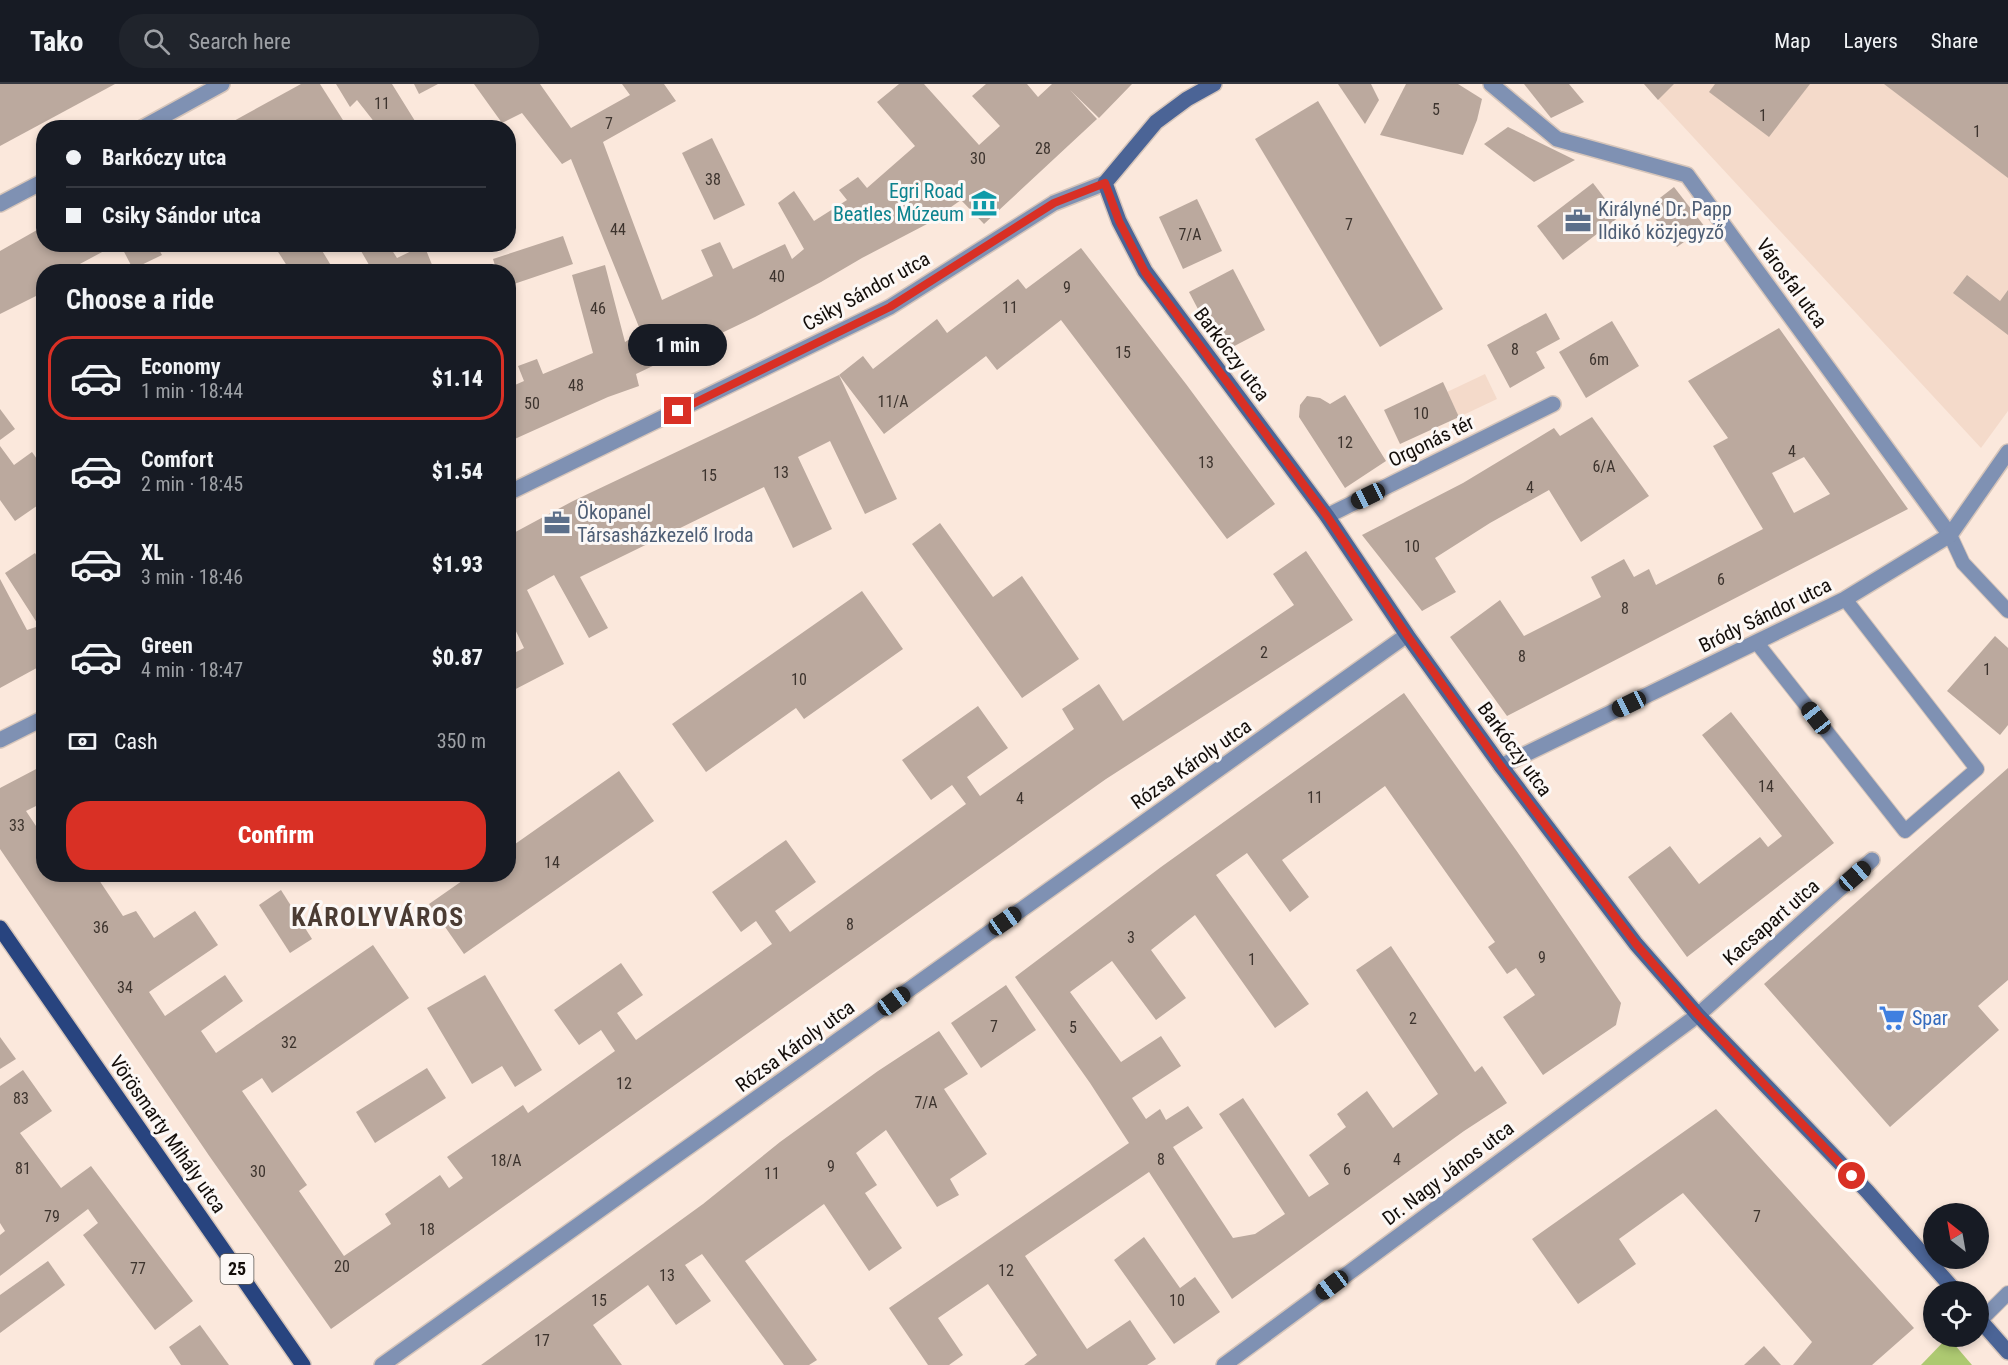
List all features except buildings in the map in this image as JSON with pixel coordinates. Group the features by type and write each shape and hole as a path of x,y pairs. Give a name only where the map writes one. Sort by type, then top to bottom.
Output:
{"main road":[{"name":"Vörösmarty Mihály utca","path":"0,928 303,1365"}],"street":[{"path":"157,120 222,84"},
{"name":"Csiky Sándor utca","path":"516,489 890,307 1054,203 1105,183 1156,122 1187,99 1214,84"},
{"name":"Városfal utca","path":"1491,84 1557,139 1687,175 1950,535"},
{"name":"Barkóczy utca","path":"1105,183 1119,221 1145,272 1327,516 1407,635 1501,766 1636,944 1698,1015 1867,1191 1946,1281"},
{"path":"0,204 36,185"},
{"name":"Orgonás tér","path":"1327,516 1553,404"},
{"name":"Bródy Sándor utca","path":"1501,766 1845,599 1950,535 2008,452"},
{"name":"Rózsa Károly utca","path":"382,1365 1407,635"},
{"path":"0,740 36,722"},
{"name":"Kacsapart utca","path":"1698,1015 1872,860"},
{"name":"Dr. Nagy János utca","path":"1224,1365 1698,1015"},
{"path":"1989,1330 2008,1352"}],"lane":[{"path":"1950,535 1963,563 2008,611"},
{"path":"1757,643 1905,831 1977,769 1845,599"},
{"path":"1989,1311 2008,1293"}],"shaded area":[{"path":"1644,84 2008,84 2008,411 1981,448"},
{"path":"1485,374 1497,399 1459,417 1447,392"}],"green space":[{"path":"1938,1347 1957,1347 1972,1365 1921,1365"}],"place":[{"name":"Egri Road Beatles Múzeum","path":"984,203"},
{"name":"Királyné Dr. Papp Ildikó közjegyző","path":"1578,221"},
{"name":"Ökopanel Társasházkezelő Iroda","path":"557,523"},
{"name":"Spar","path":"1892,1018"}],"district":[{"name":"KÁROLYVÁROS","path":"378,917"}],"route":[{"path":"678,411 890,307 1054,203 1105,183 1119,221 1145,272 1327,516 1407,635 1501,766 1636,944 1698,1015 1852,1176"}]}
